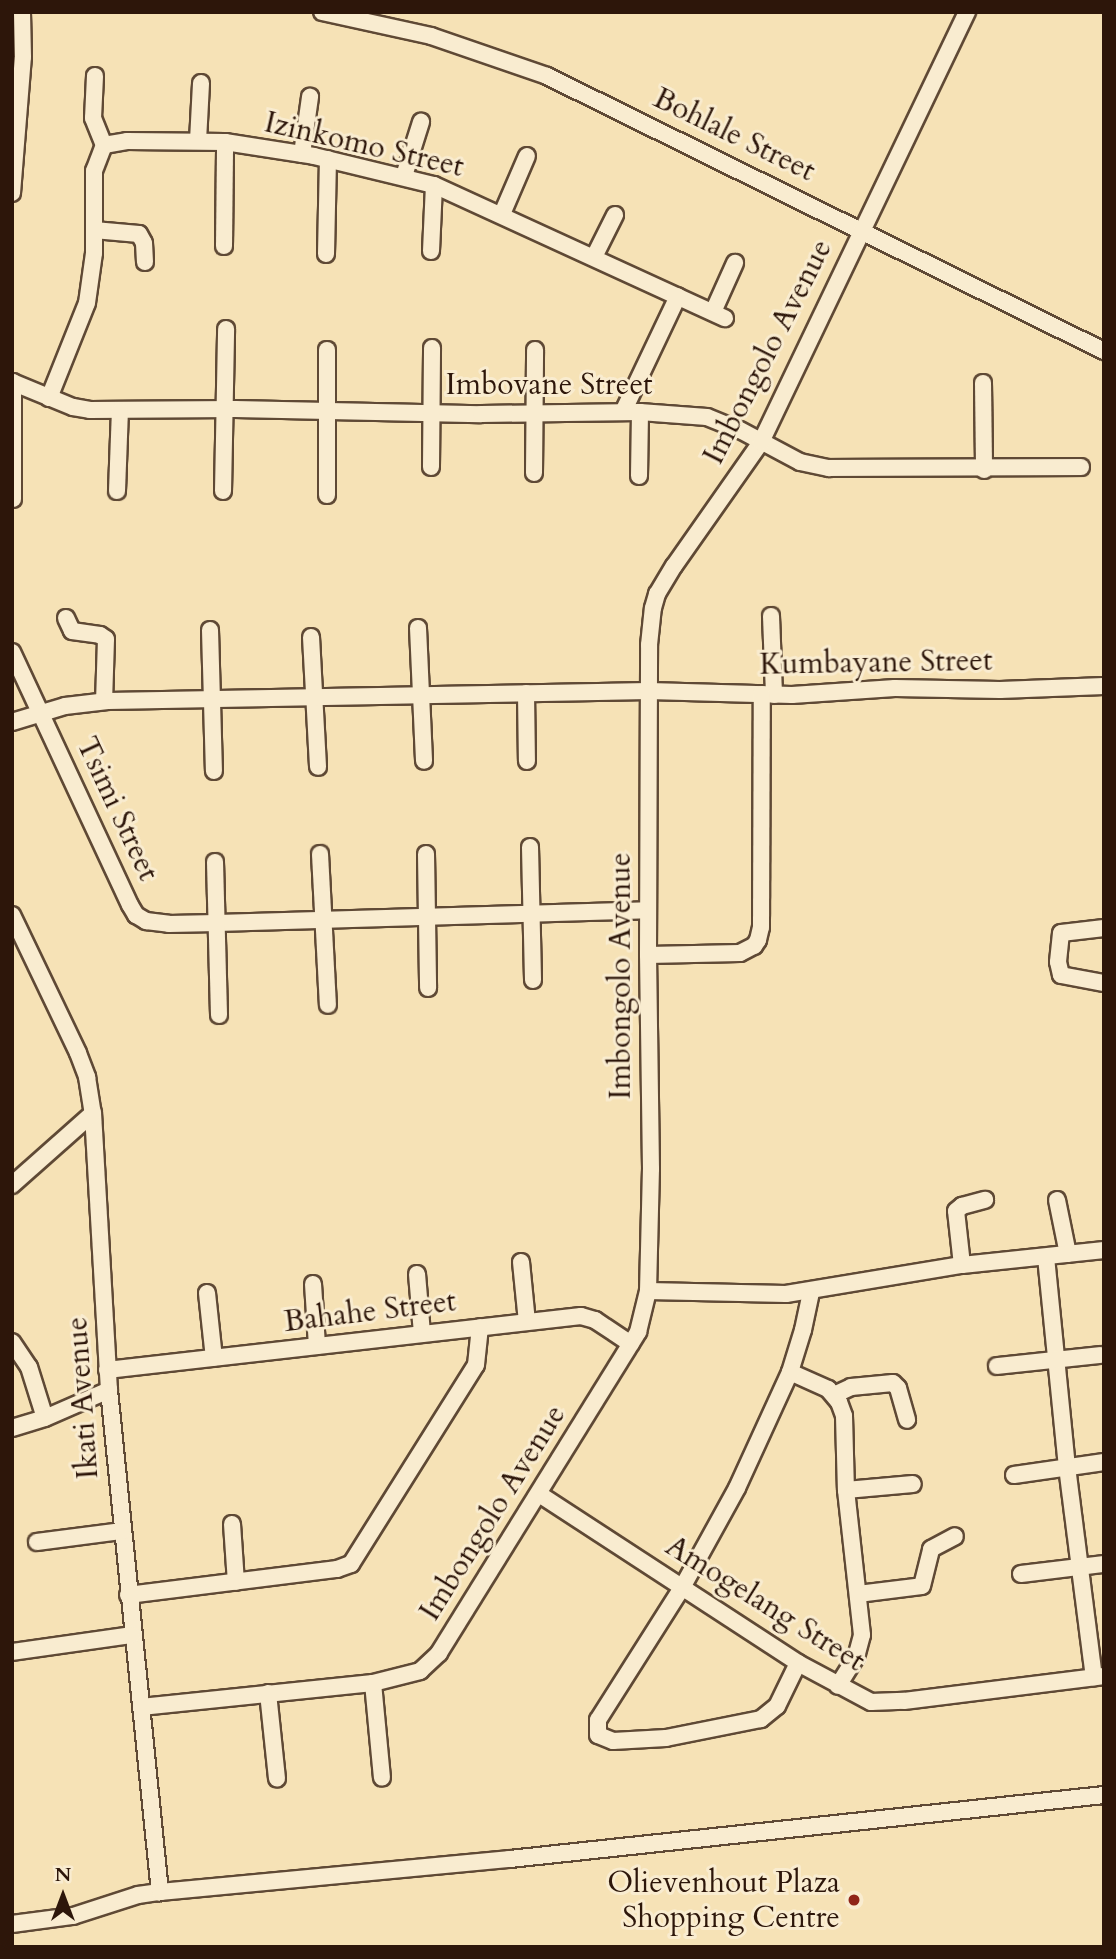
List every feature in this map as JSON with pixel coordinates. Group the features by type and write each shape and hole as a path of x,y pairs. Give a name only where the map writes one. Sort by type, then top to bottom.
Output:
{"street":[{"path":"12,193 23,57 22,12"},
{"name":"Bohlale Street","path":"322,12 431,36 511,61 590,95 1104,351"},
{"name":"Imbongolo Avenue","path":"141,1707 373,1683 409,1676 430,1663 539,1494 631,1344 643,1319 648,1291 651,1169 648,956 649,691 650,623 657,594 761,442 967,12"},
{"path":"48,398 87,303 92,279 94,171 104,145 93,118 95,76"},
{"path":"198,141 201,83"},
{"path":"302,154 310,97"},
{"path":"404,176 421,122"},
{"name":"Izinkomo Street","path":"104,145 127,141 225,142 302,154 404,176 434,185 502,214 719,315 735,263"},
{"path":"224,246 225,142"},
{"path":"502,214 527,156"},
{"path":"326,254 328,159"},
{"path":"431,251 434,185"},
{"path":"594,257 615,215"},
{"path":"94,230 139,234 144,243 145,262"},
{"path":"639,476 632,412 678,296"},
{"path":"223,491 226,329"},
{"path":"431,467 432,348"},
{"path":"327,350 327,495"},
{"path":"534,473 535,350"},
{"path":"13,382 13,499"},
{"name":"Imbovane Street","path":"13,382 81,409 536,414 632,412 707,417 800,462 829,468 984,470 1081,467"},
{"path":"983,383 984,470"},
{"path":"117,491 120,411"},
{"path":"648,956 740,953 754,946 758,940 761,926 771,616"},
{"path":"66,618 72,631 100,635 106,639 104,701"},
{"path":"418,628 424,761"},
{"path":"210,630 214,771"},
{"path":"311,637 318,767"},
{"name":"Tsimi Street","path":"12,652 136,915 157,923 217,923 648,910"},
{"name":"Kumbayane Street","path":"12,722 42,712 104,701 649,691 768,695 895,688 1000,690 1104,686"},
{"path":"526,693 527,761"},
{"path":"530,846 533,979"},
{"path":"320,854 328,1005"},
{"path":"426,854 428,988"},
{"path":"215,862 219,1015"},
{"name":"Ikati Avenue","path":"12,915 78,1053 87,1077 93,1113 108,1390 160,1892"},
{"path":"1104,928 1063,932 1060,935 1058,954 1061,975 1104,983"},
{"path":"12,1185 93,1113"},
{"path":"962,1265 956,1211 962,1206 985,1200"},
{"path":"1057,1200 1068,1254"},
{"path":"648,1291 762,1296 811,1291 962,1265 1104,1250"},
{"path":"1046,1257 1067,1467 1080,1567 1099,1676"},
{"path":"521,1262 527,1322"},
{"path":"417,1274 422,1334"},
{"path":"313,1284 317,1346"},
{"path":"798,1663 777,1706 761,1719 666,1738 614,1741 600,1738 596,1727 683,1586 727,1507 790,1372 811,1291"},
{"path":"208,1293 214,1358"},
{"name":"Bahahe Street","path":"107,1370 581,1316 595,1320 631,1344"},
{"path":"128,1595 337,1569 355,1559 476,1365 480,1327"},
{"path":"12,1342 29,1367 45,1418"},
{"path":"997,1366 1100,1355"},
{"path":"790,1372 821,1385 834,1395 844,1416 846,1490 858,1594 860,1645 838,1686"},
{"path":"834,1395 851,1387 893,1383 898,1388 907,1420"},
{"path":"12,1428 45,1418 108,1390"},
{"path":"1014,1475 1104,1462"},
{"path":"846,1490 913,1484"},
{"name":"Amogelang Street","path":"539,1494 798,1663 871,1702 886,1703 1099,1676"},
{"path":"232,1524 236,1582"},
{"path":"37,1542 122,1531"},
{"path":"858,1594 922,1586 931,1549 955,1536"},
{"path":"1021,1574 1104,1564"},
{"path":"12,1652 132,1635"},
{"path":"373,1683 382,1778"},
{"path":"268,1693 277,1779"},
{"path":"12,1924 73,1916 138,1895 160,1892 522,1858 1104,1795"}],"place":[{"name":"Olievenhout Plaza Shopping Centre","path":"854,1900"}]}
